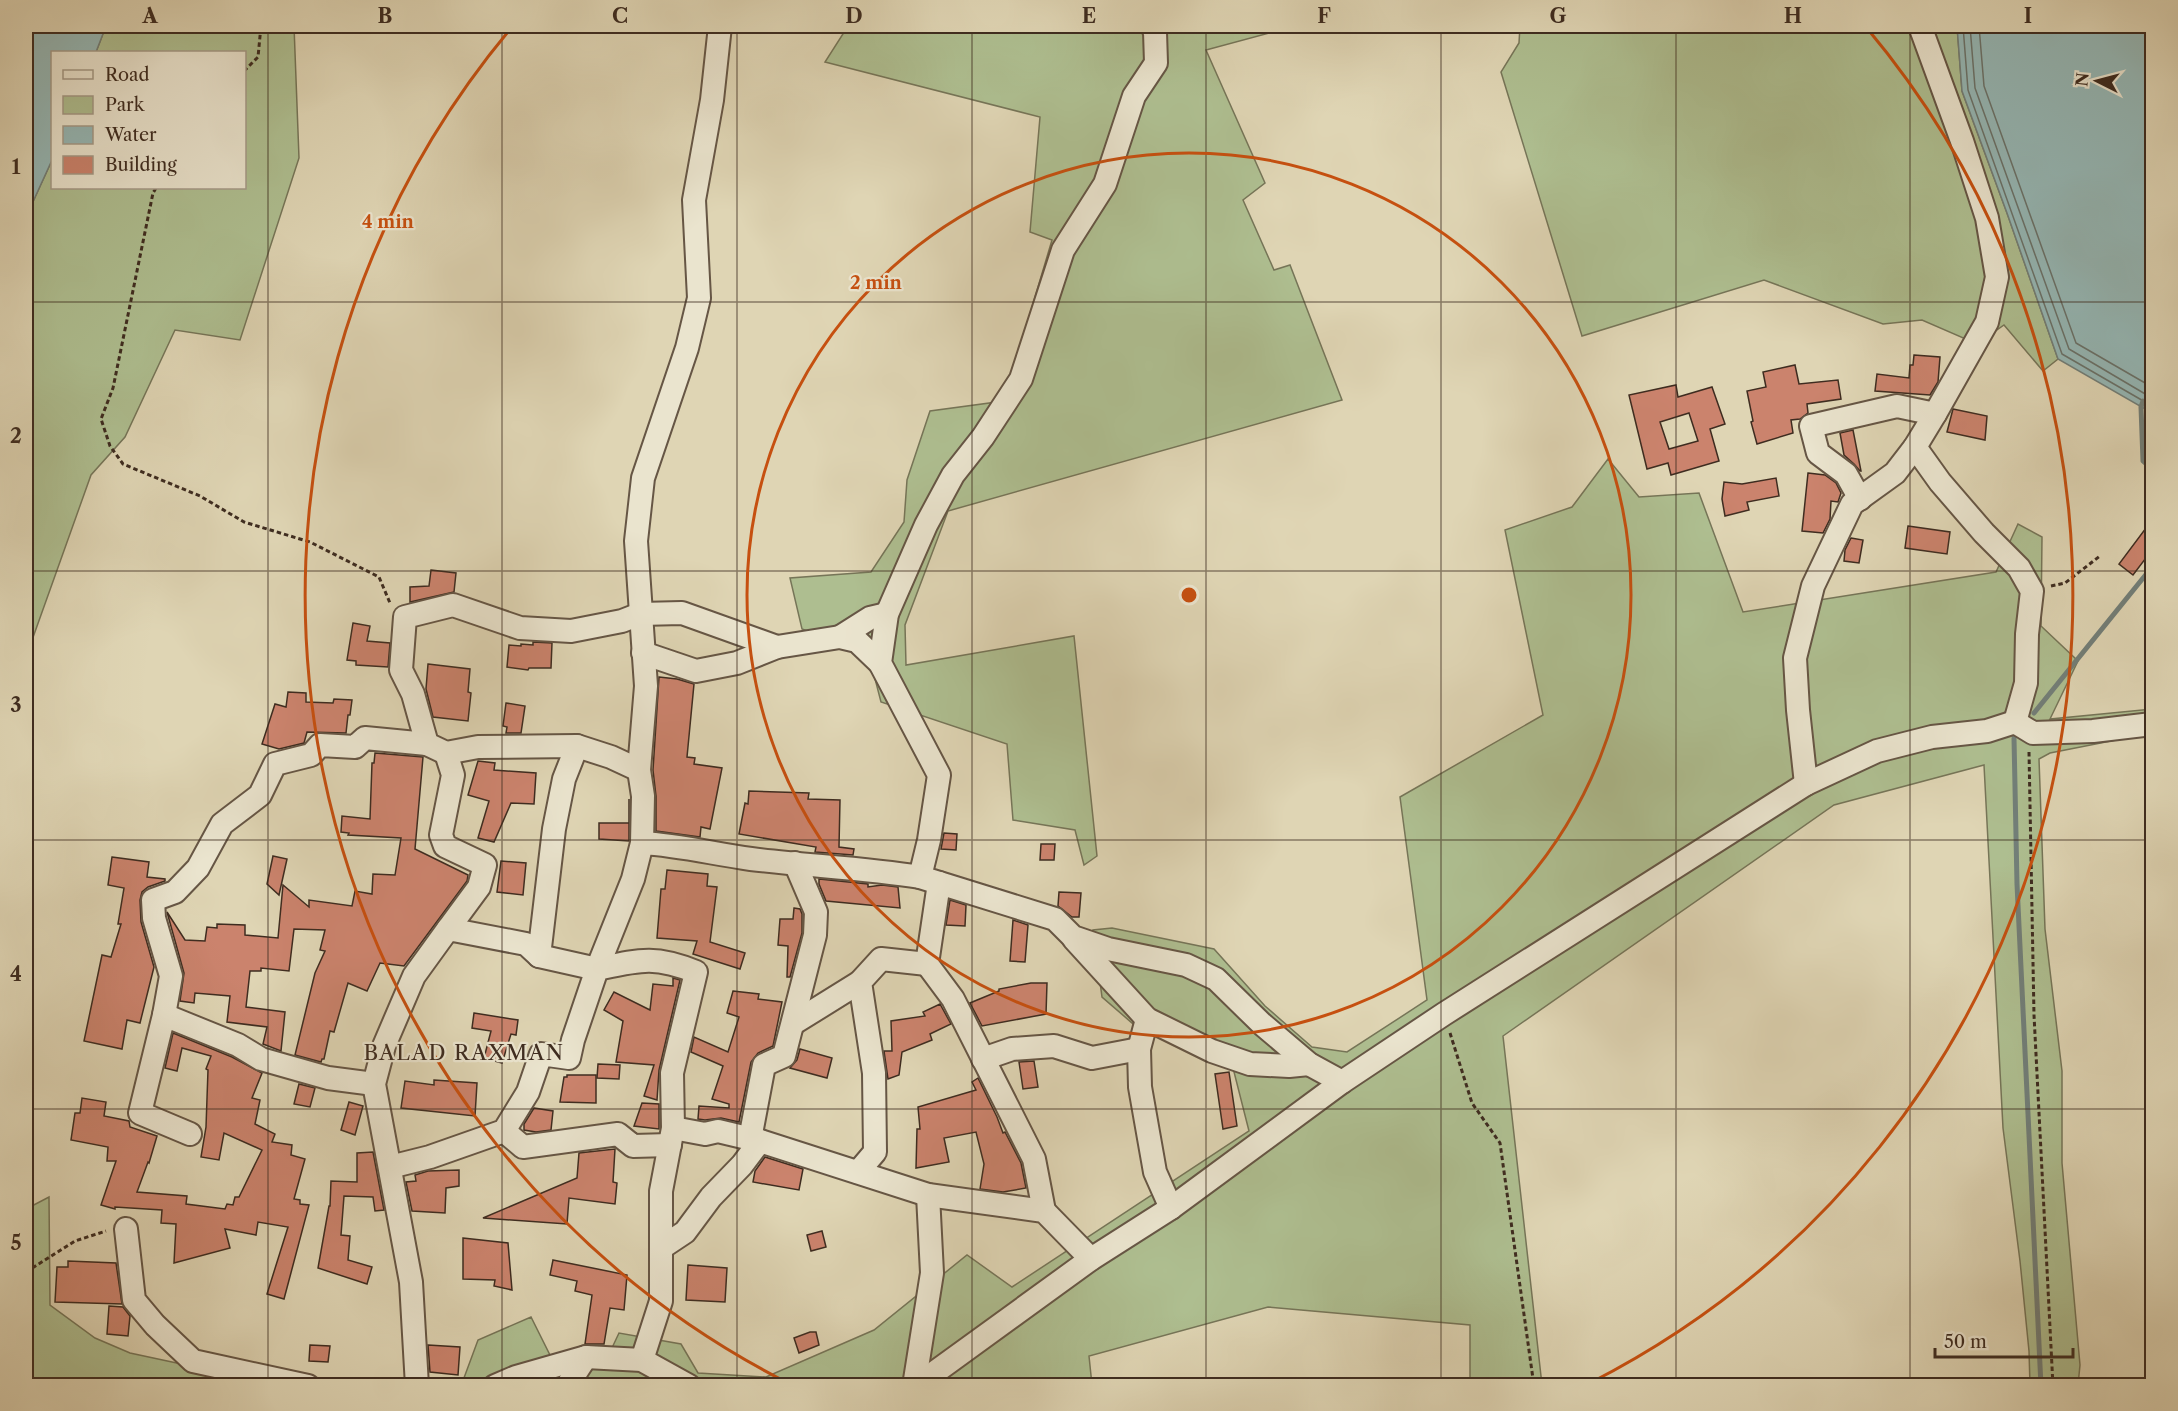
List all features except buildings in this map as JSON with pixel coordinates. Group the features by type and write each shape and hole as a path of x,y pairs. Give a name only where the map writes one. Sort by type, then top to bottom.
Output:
{"street":[{"path":"390,1167 430,1157 504,1131 528,1092 541,1054 569,1058 597,969 627,896 642,843 643,796 639,770 646,686 636,541 644,478 687,348 699,298 694,200 712,100 720,26"},
{"path":"880,663 887,614 926,525 953,475 983,437 1021,379 1063,250 1105,184 1134,96 1156,63 1155,32 1152,26"},
{"path":"1806,784 1795,658 1813,585 1852,504 1895,473 1915,447 1935,414 1987,322 1997,277 1986,218 1962,141 1920,26"},
{"path":"1860,499 1846,474 1818,453 1811,426 1897,406 1935,414"},
{"path":"1915,447 1940,482 1984,533 2019,568 2032,591 2027,634 2024,728"},
{"path":"417,1386 411,1282 374,1084 384,1046 414,976 479,886 485,865 445,846 441,835 453,775 436,748 401,670 405,617 453,605 519,628 571,631 622,621 640,614 682,613 777,647"},
{"path":"840,637 870,618 887,614"},
{"path":"644,653 696,671 737,663 777,647 840,637 857,641 880,663 939,775 929,840 927,964 953,999 1034,1160 1044,1211 1091,1259"},
{"path":"916,1386 1091,1259 1172,1208 1342,1082 1444,1014 1806,784 1877,751 1932,737 2024,728 2094,731 2152,724"},
{"path":"190,1134 140,1113 164,1016 171,976 154,918 153,900 175,892 198,868 222,824 260,795 274,764 310,755 320,746 355,747 365,738 436,748 578,746 611,757 639,770"},
{"path":"539,957 554,830 564,779 578,746"},
{"path":"642,843 750,858 871,869 929,880 1055,919 1147,1019 1212,1051 1250,1064 1289,1066 1309,1064"},
{"path":"661,1248 685,1232 711,1197 742,1165 755,1140 764,1065 784,1056 815,934 816,912 795,863"},
{"path":"448,929 526,944 539,957 597,969 646,959 677,964 696,972 672,1073 671,1137 661,1191 661,1301 642,1360"},
{"path":"1073,938 1108,949 1186,965 1216,980 1262,1024 1309,1064 1342,1082"},
{"path":"794,1023 860,982 881,959 927,964"},
{"path":"858,1172 875,1152 874,1073 860,982"},
{"path":"164,1016 238,1045 261,1059 328,1078 374,1084"},
{"path":"1147,1019 1139,1049 1140,1087 1155,1172 1172,1208"},
{"path":"983,1059 1012,1049 1054,1046 1092,1058 1139,1049"},
{"path":"504,1131 523,1148 618,1134 633,1146 671,1137 718,1131 755,1140 928,1195 1044,1211"},
{"path":"916,1386 932,1273 928,1195"},
{"path":"126,1229 134,1300 155,1325 193,1361 308,1386"},
{"path":"567,1386 586,1357"},
{"path":"495,1386 516,1377 586,1357 642,1360 689,1386"}],"path":[{"path":"246,69 258,57 261,26"},
{"path":"155,189 113,388 101,419 110,446 123,464 200,496 244,522 310,542 379,577 394,614 405,617"},
{"path":"2032,591 2065,583 2100,556"},
{"path":"2024,728 2028,755 2034,1015 2053,1386"},
{"path":"1444,1014 1472,1102 1500,1143 1534,1386"},
{"path":"26,1272 75,1241 107,1230 126,1229"}],"green space":[{"path":"106,26 294,26 299,158 240,340 175,330 125,437 91,475 26,657 26,217 51,162 51,189 246,189 246,51 96,51"},
{"path":"848,26 976,26 988,28 988,26 1295,26 1206,50 1265,183 1243,200 1274,270 1290,265 1342,400 948,511 905,625 906,665 1074,636 1097,856 1084,865 1075,830 1013,820 1007,744 881,702 873,671 853,647 802,629 790,578 871,572 904,522 907,480 930,411 1004,401 1052,240 1030,232 1040,117 825,62"},
{"path":"1520,26 1957,26 1962,91 2058,359 2043,371 2004,325 1977,344 1922,320 1883,324 1764,280 1582,336 1501,72 1519,43"},
{"path":"1608,459 1639,497 1699,493 1743,612 1996,572 2018,524 2042,537 2041,626 2078,661 2050,719 2152,709 2152,733 2050,753 2039,759 2045,929 2062,1071 2062,1163 2080,1365 2078,1385 2030,1385 2020,1261 2003,1128 1984,765 1834,805 1503,1036 1542,1385 1470,1385 1470,1325 1268,1307 1089,1356 1092,1385 461,1386 478,1340 531,1317 550,1355 603,1367 619,1333 681,1344 698,1373 766,1377 874,1330 967,1255 1012,1287 1249,1131 1231,1060 1132,1023 1102,997 1093,930 1112,928 1214,949 1265,1006 1312,1047 1347,1052 1427,1000 1400,797 1543,715 1505,530 1572,507"},
{"path":"49,1197 50,1305 95,1338 130,1353 279,1385 26,1386 26,1209"}],"water":[{"path":"26,26 106,26 96,51 51,51 51,162 26,217"},
{"path":"1957,26 2152,26 2152,413 2058,359 1962,91"}],"waterway":[{"path":"2143,401 2141,407 2143,461 2152,469"},
{"path":"2034,713 2152,567"},
{"path":"2014,738 2017,884 2041,1386"}],"district":[{"name":"BALAD RAXMAN","path":"464,1052"}]}
